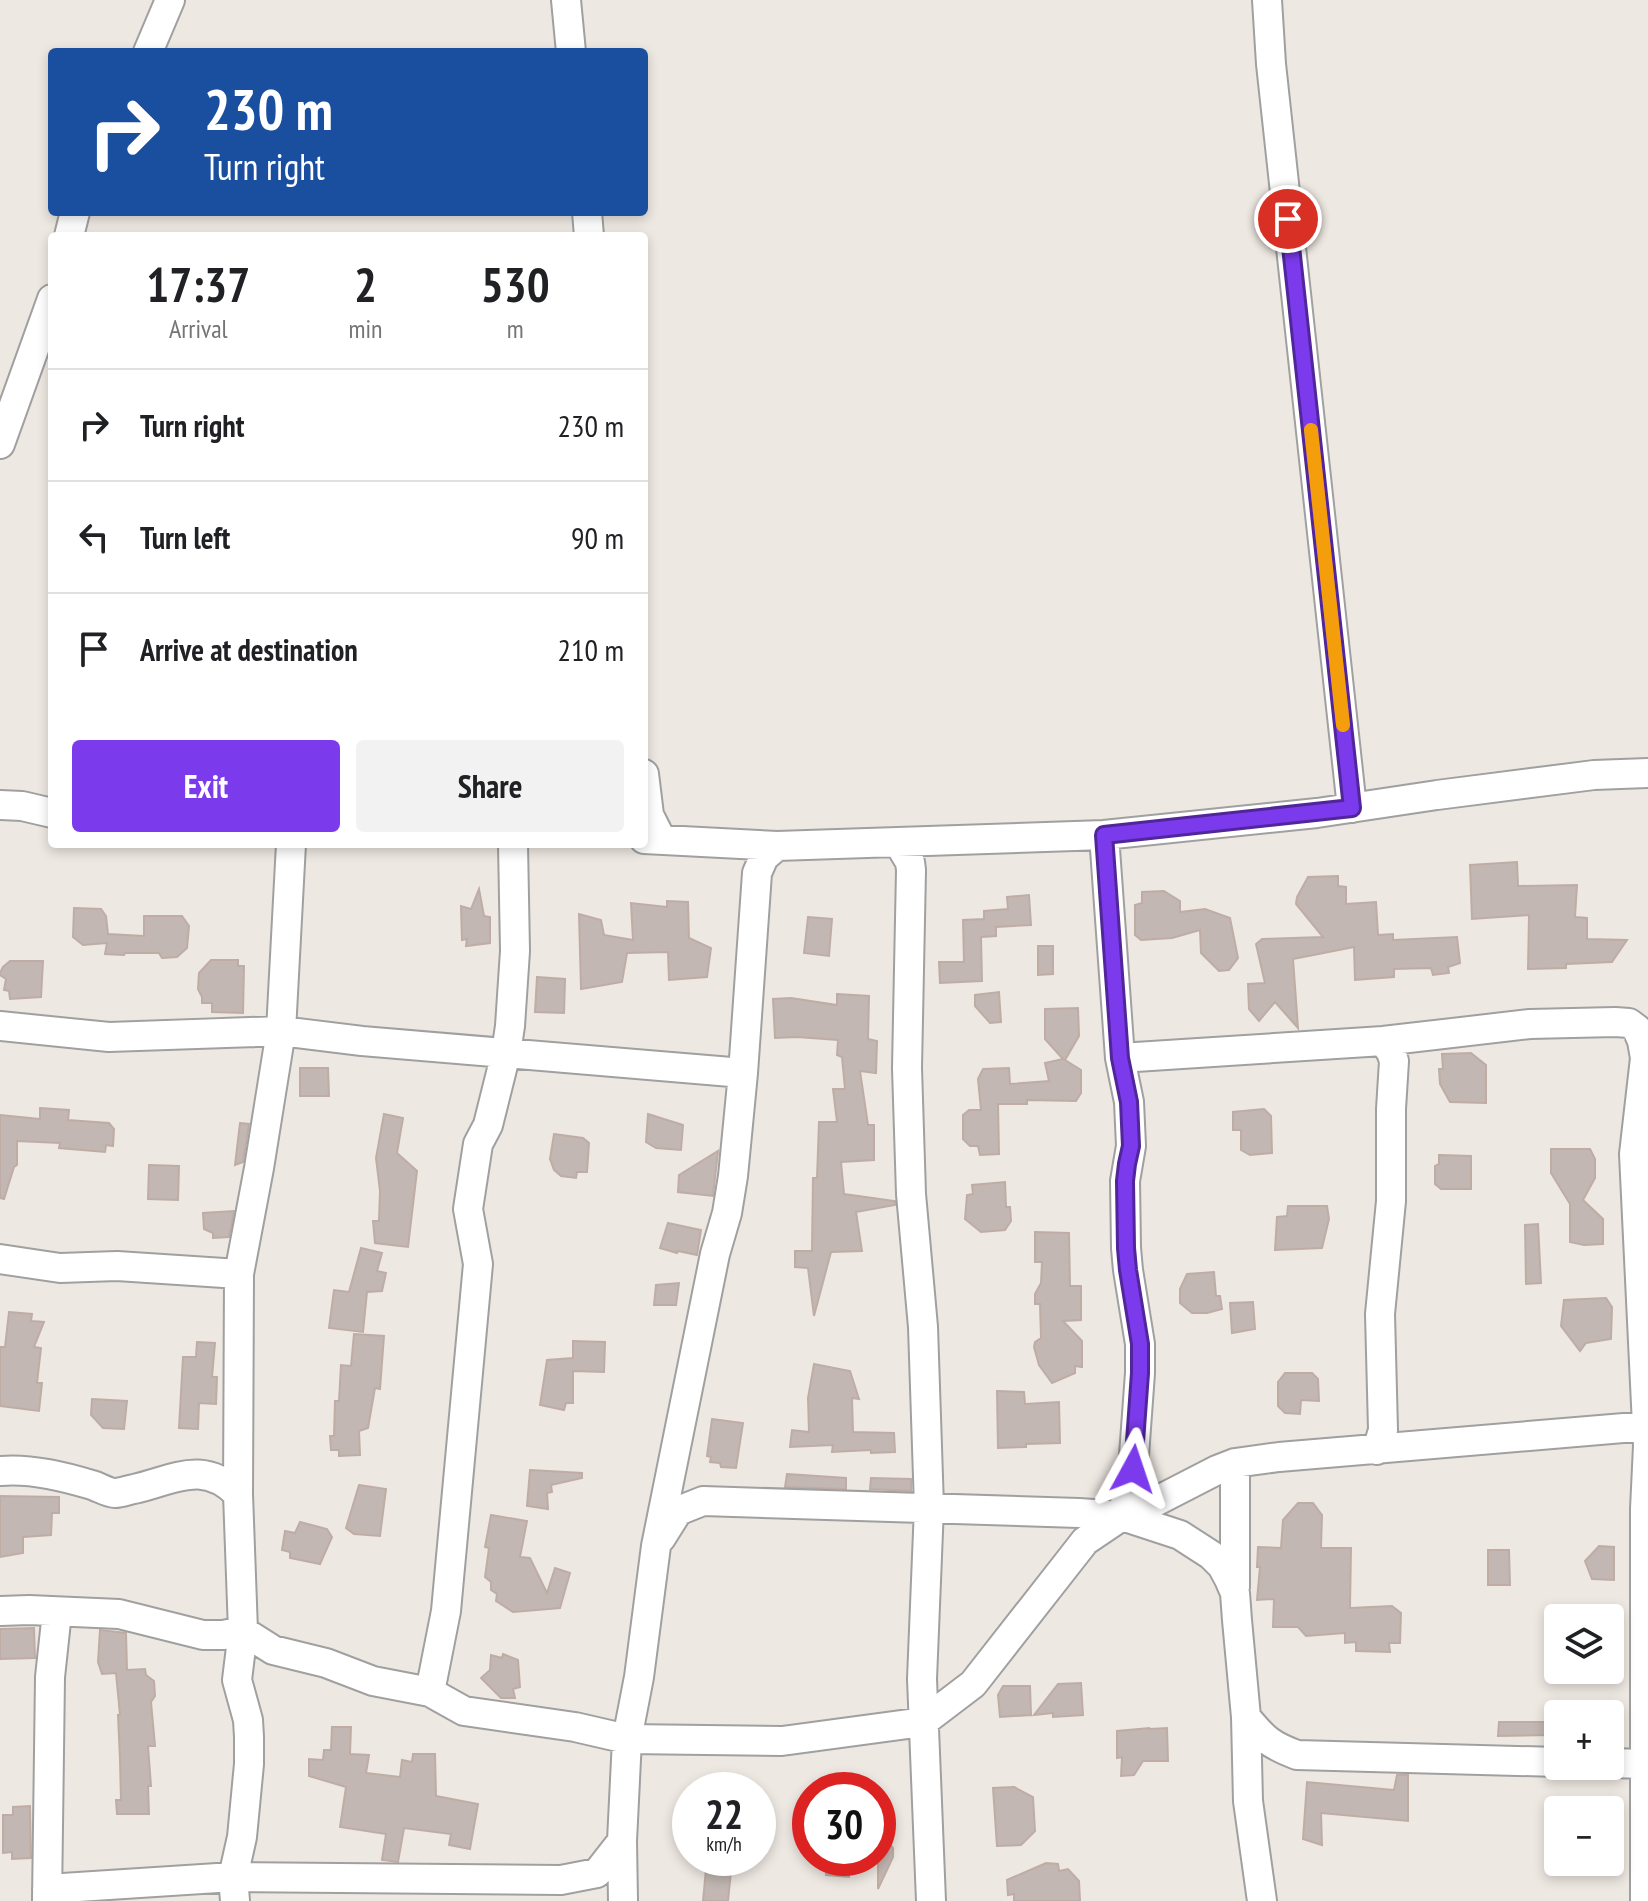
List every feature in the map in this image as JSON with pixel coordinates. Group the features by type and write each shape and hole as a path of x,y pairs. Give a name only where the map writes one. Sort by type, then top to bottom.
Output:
{"street":[{"path":"150,48 170,0"},
{"path":"566,0 571,48"},
{"path":"1267,0 1271,64 1352,808"},
{"path":"0,444 48,310"},
{"path":"648,807 653,839 777,846 898,842 1104,835 1352,808 1594,775 1648,773"},
{"path":"0,805 48,812"},
{"path":"1104,835 1120,1058 1129,1102 1131,1146 1125,1181 1126,1248 1140,1344 1133,1469 1122,1516"},
{"path":"898,842 910,862 911,870 907,1068 911,1194 923,1327 929,1507 922,1679 931,1901"},
{"path":"623,1901 622,1841 627,1739 639,1677 656,1546 733,1176 757,873 764,857 777,846"},
{"path":"234,1889 249,1764 248,1720 237,1680 243,1631 238,1494 239,1274 281,1031 291,848"},
{"path":"430,1692 446,1611 478,1264 468,1209 478,1144 488,1125 506,1053 515,951 513,848"},
{"path":"1120,1058 1383,1041 1530,1024 1615,1022 1629,1023 1637,1029 1645,1058 1634,1154 1648,1446 1645,1509 1645,1901"},
{"path":"0,1026 109,1037 281,1031 362,1041 743,1073"},
{"path":"1377,1450 1383,1430 1380,1314 1391,1201 1394,1061 1383,1041"},
{"path":"0,1259 60,1268 117,1266 239,1274"},
{"path":"0,1611 119,1614 203,1635 243,1631 273,1650 326,1663 373,1681 430,1692 464,1711 575,1727 627,1739 782,1741 923,1722 973,1684 1085,1541 1122,1516 1235,1463 1647,1426"},
{"path":"1235,1463 1235,1593 1246,1717 1248,1801 1262,1901"},
{"path":"0,1471 16,1469 62,1477 114,1493 169,1478 207,1475 217,1478 238,1494"},
{"path":"656,1546 678,1511 703,1501 1122,1516 1180,1535 1211,1555 1222,1566 1235,1593"},
{"path":"57,1612 50,1677 47,1895 561,1880 597,1873 622,1841"},
{"path":"1246,1717 1265,1740 1297,1755 1544,1762"},
{"path":"1248,1801 1266,1769 1297,1755"},
{"path":"1624,1763 1645,1764"}],"building":[{"path":"1517,862 1518,886 1577,885 1575,917 1587,918 1587,939 1627,940 1612,962 1528,969 1529,915 1472,919 1470,865"},
{"path":"1338,876 1338,886 1346,887 1346,904 1376,902 1378,935 1393,934 1393,940 1457,937 1460,963 1448,967 1449,973 1433,975 1431,968 1394,969 1394,977 1355,980 1354,947 1293,959 1298,1028 1275,1002 1259,1021 1249,1009 1248,984 1265,983 1256,944 1262,939 1323,937 1296,904 1297,897 1308,877"},
{"path":"479,889 484,916 490,917 490,943 466,946 467,939 462,940 461,906 471,909"},
{"path":"1164,891 1180,901 1180,912 1205,909 1230,918 1238,958 1229,970 1219,971 1201,953 1200,930 1172,938 1141,940 1135,935 1135,905 1142,903 1142,892"},
{"path":"1029,895 1031,925 996,927 996,936 981,937 982,981 940,983 939,962 964,962 963,920 984,919 984,911 1008,909 1007,897"},
{"path":"667,901 688,902 689,938 711,948 707,977 669,980 668,952 627,953 622,982 581,989 579,914 601,920 604,935 633,940 631,903 667,907"},
{"path":"74,908 101,909 106,916 108,934 144,936 144,916 182,916 189,926 187,948 177,957 162,958 159,953 105,954 107,943 83,945 73,937"},
{"path":"808,917 832,919 829,956 804,953"},
{"path":"1038,946 1053,946 1053,974 1038,975"},
{"path":"211,960 238,960 238,966 244,966 243,1013 212,1012 212,1003 202,1003 198,989 199,973"},
{"path":"10,961 43,961 41,997 10,999 9,991 4,990 6,979 0,973"},
{"path":"537,977 565,979 564,1013 535,1012"},
{"path":"999,992 1001,1022 990,1023 975,1006 975,995"},
{"path":"837,994 869,996 868,1039 877,1041 876,1073 860,1071 868,1125 874,1125 874,1160 841,1162 844,1194 895,1201 895,1205 856,1212 862,1251 831,1252 814,1316 808,1268 795,1267 795,1251 812,1251 813,1178 817,1178 819,1122 837,1122 833,1089 845,1089 842,1057 837,1055 838,1040 775,1038 773,999 791,998 837,1005"},
{"path":"1078,1008 1079,1036 1065,1060 1081,1070 1081,1093 1076,1101 1027,1100 1027,1104 998,1104 999,1154 980,1155 978,1146 970,1146 963,1139 963,1115 969,1110 981,1110 978,1079 983,1069 1009,1068 1010,1084 1049,1081 1045,1063 1063,1059 1045,1039 1045,1009"},
{"path":"1471,1053 1486,1065 1486,1103 1450,1102 1440,1084 1442,1054"},
{"path":"300,1068 328,1068 329,1096 300,1096"},
{"path":"40,1108 69,1110 68,1120 109,1123 114,1129 113,1146 106,1145 105,1152 59,1148 60,1143 17,1141 17,1165 4,1199 0,1198 0,1115 40,1119"},
{"path":"1264,1109 1271,1116 1272,1153 1250,1155 1241,1150 1241,1130 1233,1130 1233,1112"},
{"path":"384,1114 403,1118 397,1153 417,1171 408,1247 375,1243 373,1221 379,1221 380,1191 376,1158"},
{"path":"648,1114 683,1125 681,1150 656,1148 646,1142"},
{"path":"240,1123 249,1124 243,1162 235,1165"},
{"path":"554,1134 583,1138 589,1143 587,1172 577,1172 576,1178 561,1176 554,1170 550,1159"},
{"path":"1551,1149 1590,1149 1595,1159 1595,1178 1583,1200 1603,1219 1603,1244 1570,1242 1570,1204 1551,1173"},
{"path":"718,1151 713,1196 678,1192 679,1175"},
{"path":"1439,1155 1471,1156 1471,1189 1441,1189 1435,1184 1435,1166 1439,1164"},
{"path":"149,1165 179,1166 178,1200 148,1199"},
{"path":"1005,1182 1006,1207 1010,1207 1011,1221 1005,1230 981,1232 965,1219 967,1195 973,1194 972,1185"},
{"path":"1288,1206 1327,1206 1329,1219 1322,1248 1275,1250 1277,1217 1287,1216"},
{"path":"234,1211 229,1237 213,1238 213,1233 204,1229 203,1213"},
{"path":"668,1223 701,1230 697,1255 660,1248"},
{"path":"1538,1224 1541,1283 1526,1284 1525,1225"},
{"path":"1035,1232 1069,1233 1070,1286 1081,1286 1081,1320 1063,1321 1082,1341 1082,1367 1075,1366 1075,1373 1052,1383 1039,1365 1034,1347 1041,1338 1040,1304 1035,1304 1035,1294 1041,1283 1042,1262 1035,1262"},
{"path":"361,1248 382,1253 377,1271 386,1273 382,1291 367,1292 363,1332 329,1328 334,1290 349,1292"},
{"path":"1214,1272 1216,1296 1220,1296 1222,1309 1192,1313 1180,1303 1180,1289 1187,1274"},
{"path":"679,1283 676,1305 654,1305 656,1285"},
{"path":"1606,1298 1612,1307 1611,1339 1586,1343 1580,1351 1561,1326 1564,1300"},
{"path":"1253,1302 1255,1329 1232,1333 1230,1303"},
{"path":"9,1312 32,1314 31,1321 44,1322 34,1347 41,1348 37,1383 42,1383 39,1411 0,1406 0,1347 5,1347"},
{"path":"354,1334 384,1336 380,1389 375,1388 368,1428 359,1431 360,1455 339,1456 339,1450 331,1450 330,1436 334,1436 335,1401 339,1401 341,1365 351,1366"},
{"path":"573,1341 605,1342 604,1372 573,1371 573,1403 566,1403 564,1410 540,1405 547,1360 573,1358"},
{"path":"197,1342 215,1343 212,1377 217,1377 216,1404 199,1403 198,1429 179,1428 183,1357 196,1357"},
{"path":"814,1364 850,1371 859,1399 852,1398 853,1432 894,1433 895,1452 832,1452 833,1445 790,1447 792,1430 809,1432 808,1398"},
{"path":"1285,1373 1312,1373 1318,1379 1319,1401 1301,1400 1300,1414 1285,1413 1278,1406 1278,1382"},
{"path":"997,1391 1024,1392 1025,1404 1059,1402 1060,1443 998,1448"},
{"path":"92,1399 127,1401 124,1429 103,1428 91,1415"},
{"path":"712,1419 743,1423 736,1468 721,1467 720,1463 710,1462 711,1457 707,1456"},
{"path":"530,1470 582,1473 582,1478 551,1485 552,1492 547,1493 548,1509 527,1506"},
{"path":"787,1474 846,1478 846,1489 785,1487"},
{"path":"871,1478 911,1479 911,1491 870,1489"},
{"path":"359,1485 386,1489 380,1536 354,1534 346,1528"},
{"path":"0,1496 59,1497 59,1513 52,1513 51,1535 23,1537 23,1553 0,1557"},
{"path":"1298,1503 1313,1503 1322,1515 1321,1548 1351,1548 1350,1608 1392,1606 1401,1613 1400,1643 1389,1643 1390,1652 1356,1651 1356,1642 1345,1643 1345,1633 1306,1636 1298,1627 1273,1627 1274,1599 1257,1600 1258,1547 1281,1548 1283,1520"},
{"path":"491,1515 527,1521 520,1557 530,1558 547,1593 555,1568 570,1573 560,1608 513,1612 496,1601 497,1594 491,1590 491,1582 485,1577 489,1548 485,1547"},
{"path":"300,1522 327,1529 332,1537 320,1564 290,1558 290,1552 282,1550 285,1531 295,1533"},
{"path":"1599,1546 1614,1547 1614,1580 1592,1579 1585,1561"},
{"path":"1488,1550 1509,1550 1510,1585 1488,1585"},
{"path":"34,1628 35,1658 0,1659 0,1629"},
{"path":"100,1630 126,1633 127,1670 145,1669 146,1675 154,1681 155,1696 151,1702 155,1746 148,1746 151,1786 148,1786 149,1814 117,1814 116,1800 121,1800 120,1715 116,1673 102,1674 98,1662"},
{"path":"503,1654 518,1660 520,1687 513,1689 515,1698 501,1698 481,1678 490,1670 491,1655 502,1658"},
{"path":"1081,1683 1083,1715 1034,1715 1058,1684"},
{"path":"1003,1686 1030,1686 1031,1715 1000,1717 998,1695"},
{"path":"1499,1722 1544,1722 1544,1735 1498,1736"},
{"path":"332,1727 351,1727 350,1754 369,1755 366,1773 400,1777 402,1760 412,1762 413,1754 435,1754 436,1796 478,1804 470,1849 449,1845 451,1834 404,1828 398,1862 382,1860 386,1834 340,1827 346,1787 309,1776 309,1759 323,1760 324,1750 331,1750"},
{"path":"1167,1728 1168,1761 1143,1761 1134,1775 1121,1776 1122,1757 1117,1758 1117,1731"},
{"path":"1397,1775 1408,1775 1408,1821 1321,1813 1322,1845 1303,1839 1307,1782 1394,1790"},
{"path":"1014,1787 1033,1797 1035,1831 1021,1845 997,1846 993,1788"},
{"path":"30,1806 31,1858 12,1859 12,1852 3,1853 3,1815 13,1815 13,1807"},
{"path":"1046,1863 1058,1864 1059,1871 1068,1869 1079,1881 1080,1901 1014,1901 1014,1894 1008,1895 1007,1880"},
{"path":"705,1876 730,1876 728,1901 703,1901"}],"slow traffic":[{"path":"1311,430 1343,725"}],"route":[{"path":"1133,1469 1140,1344 1126,1248 1125,1181 1131,1146 1129,1102 1120,1058 1104,835 1352,808 1288,219"}]}
